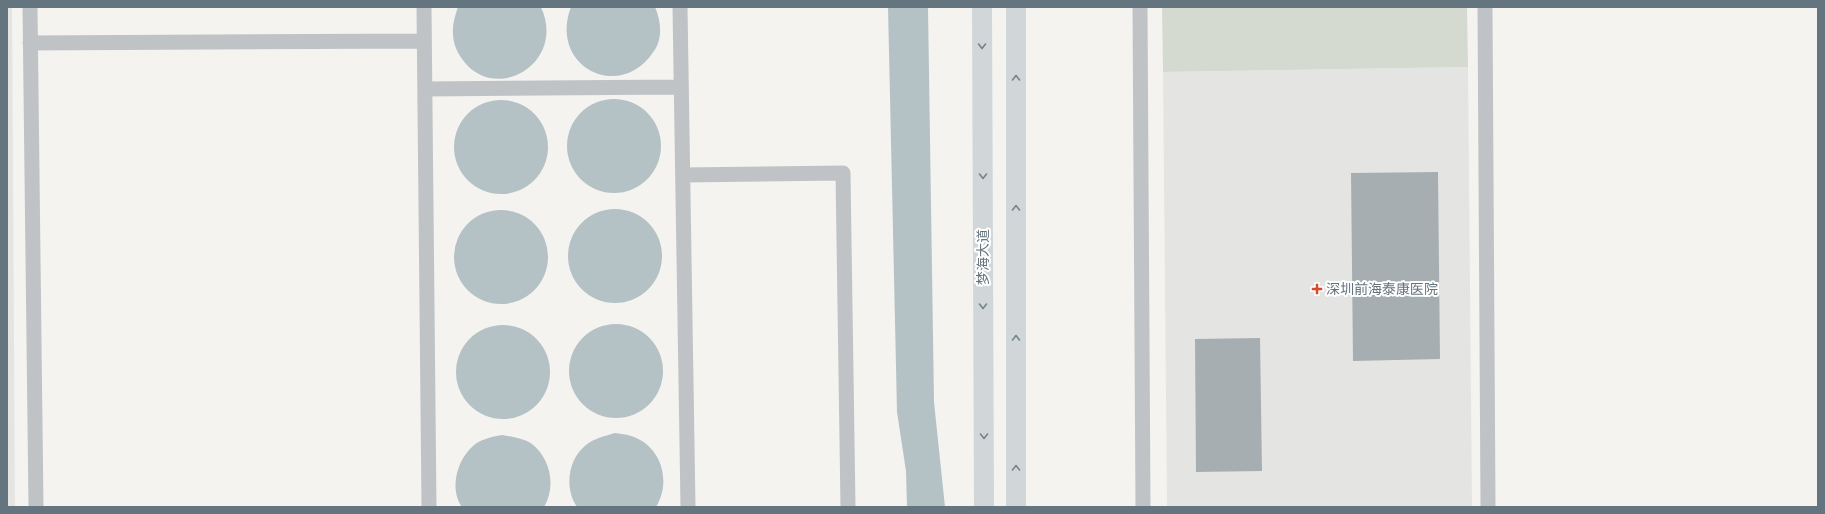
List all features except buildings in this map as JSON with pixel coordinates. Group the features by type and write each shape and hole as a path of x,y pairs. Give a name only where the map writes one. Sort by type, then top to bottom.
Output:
{"main road":[{"name":"梦海大道","path":"982,7 984,507"},
{"path":"1016,7 1016,507"}],"street":[{"path":"30,7 36,507"},
{"path":"424,7 429,507"},
{"path":"680,7 688,507"},
{"path":"1140,7 1143,507"},
{"path":"1486,7 1488,507"},
{"path":"30,43 424,41"},
{"path":"425,89 681,87"},
{"path":"683,175 843,173 848,507"}],"shaded area":[{"path":"7,7 12,7 15,507 7,507"},
{"path":"458,7 541,7 546,27 544,46 536,61 523,72 508,78 492,78 476,72 462,59 455,46 453,27"},
{"path":"571,7 655,7 660,24 660,35 657,46 640,66 624,74 607,76 592,71 578,61 570,46 567,28"},
{"path":"888,7 928,7 934,402 945,507 907,507 906,471 897,412"},
{"path":"1162,7 1467,7 1468,67 1163,72"},
{"name":"深圳前海泰康医院","path":"1468,67 1472,507 1167,507 1163,72"},
{"path":"614,99 632,102 648,112 658,128 661,146 658,164 648,180 632,190 614,193 596,190 580,180 570,164 567,146 570,128 580,112 596,102"},
{"path":"501,100 519,103 534,114 545,129 548,147 545,165 534,180 519,191 501,194 483,191 468,180 457,165 454,147 457,129 468,114 483,103"},
{"path":"615,209 633,212 648,223 659,238 662,256 659,274 648,289 633,300 615,303 597,300 582,289 571,274 568,256 571,238 582,223 597,212"},
{"path":"501,210 519,213 534,224 545,239 548,257 545,275 534,290 519,301 501,304 483,301 468,290 457,275 454,257 457,239 468,224 483,213"},
{"path":"616,324 634,327 650,337 660,353 663,371 660,389 650,405 634,415 616,418 598,415 582,405 572,389 569,371 572,353 582,337 598,327"},
{"path":"503,325 521,328 537,338 547,354 550,372 547,390 537,406 521,416 503,419 485,416 469,406 459,390 456,372 459,354 469,338 485,328"},
{"path":"615,433 629,435 650,447 661,465 663,486 661,497 656,507 577,507 570,491 569,483 575,458 589,443"},
{"path":"502,435 529,442 544,457 550,474 550,491 544,507 462,507 456,492 456,483 459,467 463,459 467,452 479,442"}],"place":[{"name":"深圳前海泰康医院","path":"1317,289"}]}
